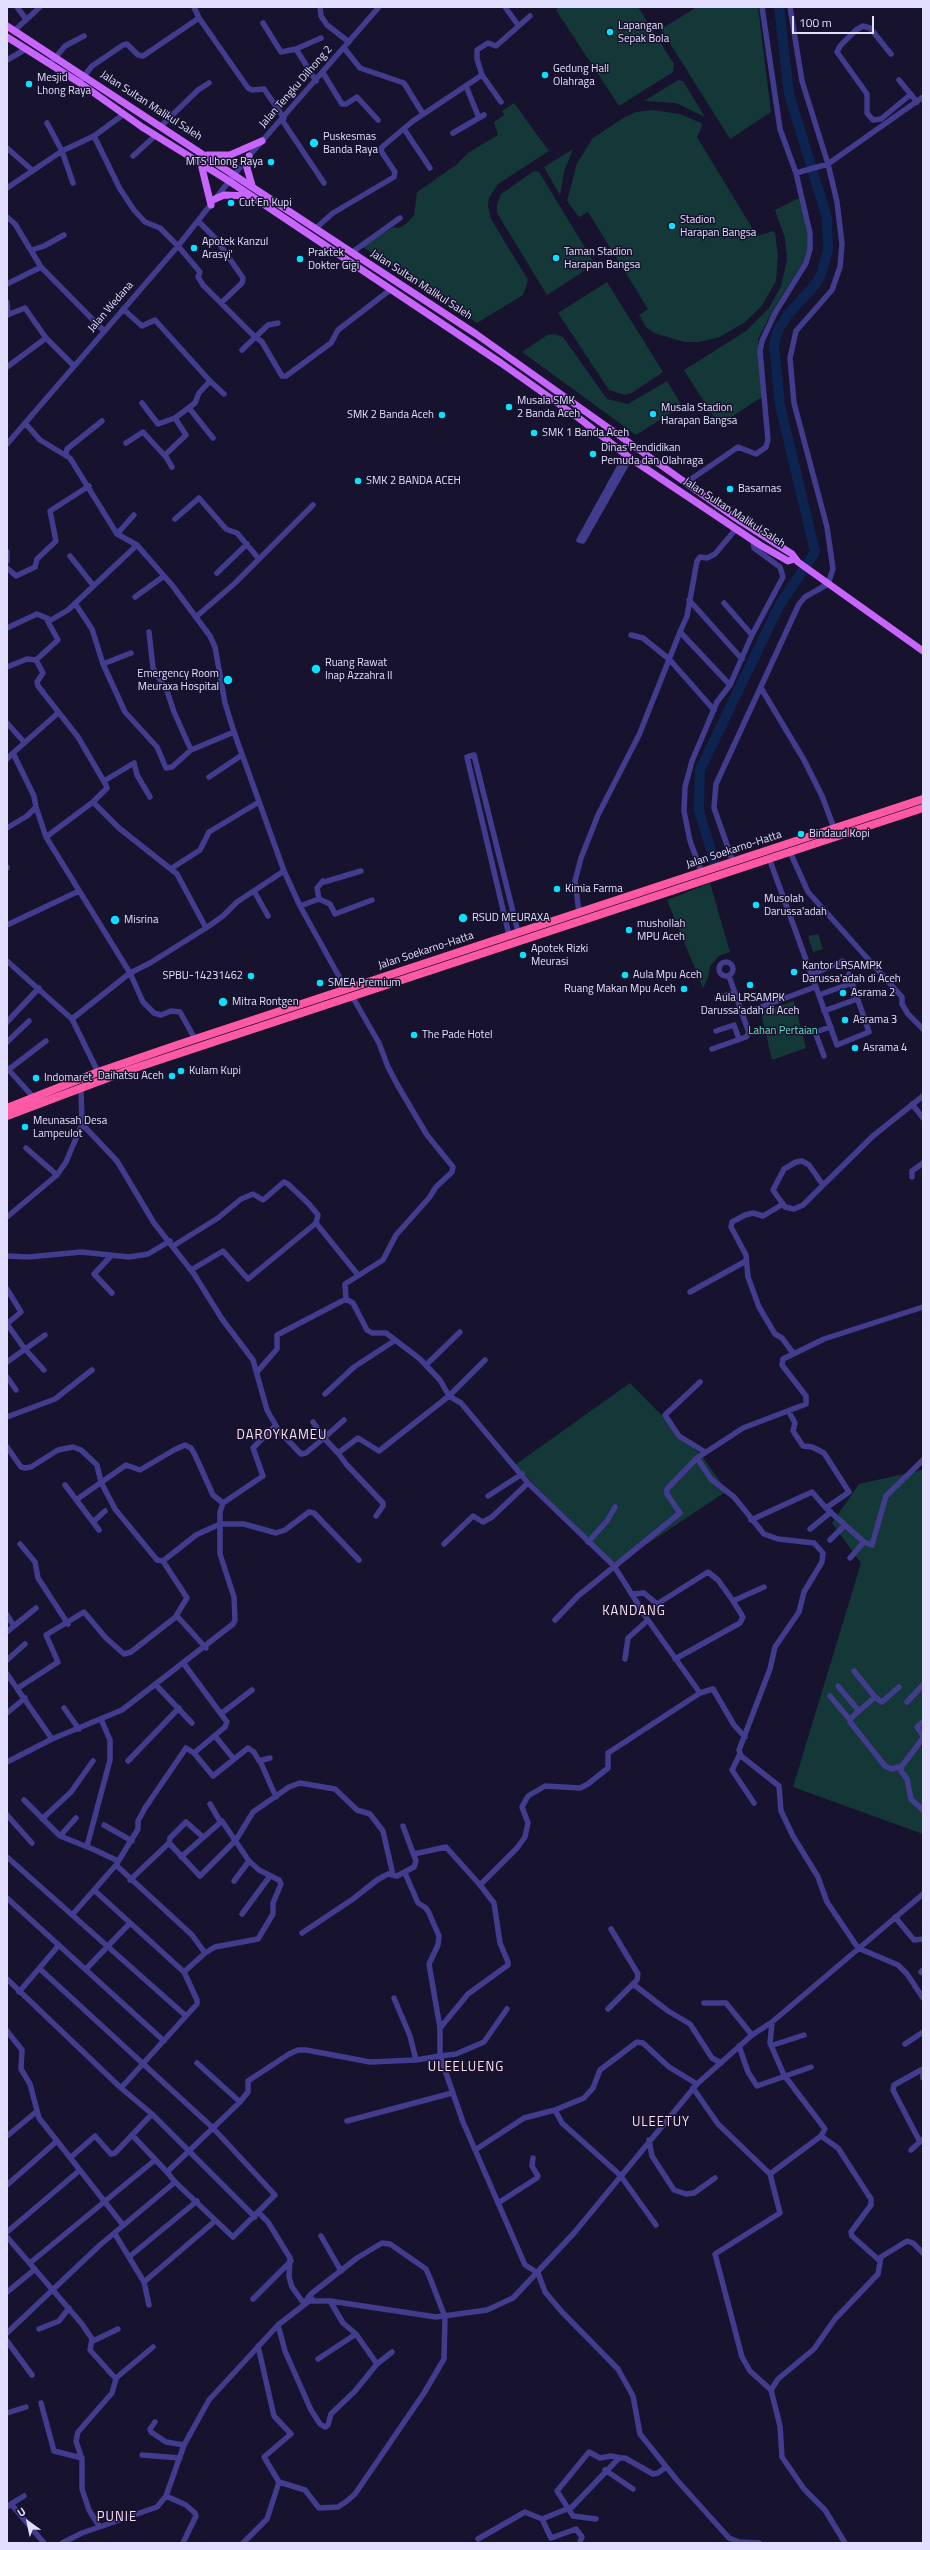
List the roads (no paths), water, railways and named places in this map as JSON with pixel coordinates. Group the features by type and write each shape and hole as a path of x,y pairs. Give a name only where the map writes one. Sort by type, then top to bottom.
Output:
{"highway":[{"name":"Jalan Soekarno-Hatta","path":"7,1108 98,1072 177,1045 588,908 702,873 923,799"},
{"name":"Jalan Soekarno-Hatta","path":"7,1116 179,1053 769,858 792,855 923,808"},
{"path":"588,908 591,917"},
{"path":"177,1045 179,1053"}],"main road":[{"name":"Jalan Sultan Malikul Saleh","path":"7,26 84,75 160,127 234,173 354,255 434,305 734,516 792,554 796,561 923,651"},
{"name":"Jalan Sultan Malikul Saleh","path":"7,37 229,181 428,314 580,419 628,457 736,529 788,561 796,561"},
{"path":"205,155 230,155 262,141"},
{"path":"249,156 247,168 252,185"},
{"path":"201,164 213,202 224,195 250,196"},
{"path":"352,264 354,255"},
{"path":"428,314 434,305"},
{"path":"580,419 585,410"},
{"path":"666,481 672,472"}],"street":[{"path":"17,7 26,19"},
{"path":"14,31 40,7"},
{"path":"194,7 199,18 248,88 252,90 264,89 324,183"},
{"path":"320,7 322,16 327,25 349,42"},
{"name":"Jalan Tengku Dilhong 2","path":"229,181 234,173 283,119 379,7"},
{"path":"505,7 518,25"},
{"path":"687,482 738,447 756,454 766,447 768,440 760,351 762,341 775,313 806,263 810,249 810,233 799,172 780,129 762,7"},
{"path":"733,862 714,808 716,784 799,604 804,597 828,584 833,569 831,548 794,403 790,358 796,331 832,290 840,267 842,237 837,202 802,81 790,7"},
{"path":"502,102 482,75 477,59 477,50 487,43 496,46 530,16"},
{"path":"80,83 84,75 95,63 123,45 127,44 138,56 143,56 199,18"},
{"path":"263,23 268,35 281,52 296,49 321,38"},
{"path":"891,54 870,28 863,26 856,30 840,46 837,52 867,94 867,113 873,120 880,119 911,94"},
{"path":"50,64 54,56 65,46 84,36"},
{"path":"344,48 360,68 404,83 424,114"},
{"path":"7,60 26,49"},
{"path":"296,49 316,81"},
{"path":"323,73 342,104 359,98 378,120"},
{"path":"316,228 333,214 394,177 394,170 380,149 424,114 482,75"},
{"path":"899,80 917,102"},
{"path":"160,127 198,90 208,83"},
{"path":"453,133 482,116 466,86"},
{"path":"799,172 825,164 923,97"},
{"path":"7,188 62,151 94,136 124,114"},
{"path":"48,123 62,151 73,183"},
{"path":"404,129 430,168"},
{"path":"132,156 156,135"},
{"path":"94,136 120,189 134,210 145,222 160,228 178,246 200,272 199,280 262,342 281,375 285,376 331,343 338,330 390,290"},
{"path":"7,148 32,170"},
{"name":"Jalan Wedana","path":"7,444 178,246 229,181"},
{"path":"7,217 15,224 41,267 104,331"},
{"path":"354,255 400,218"},
{"path":"198,221 216,239 243,278 242,283 221,303"},
{"path":"32,250 44,246 64,235"},
{"path":"7,284 41,267"},
{"path":"7,302 8,315 24,308 46,338 74,366"},
{"path":"123,309 142,326 155,320 210,381 224,394"},
{"path":"242,350 269,324 278,323"},
{"path":"7,367 46,338"},
{"path":"142,403 158,424 175,418 189,408 210,381"},
{"path":"189,408 213,438"},
{"path":"164,456 186,437 175,418"},
{"path":"66,455 67,449 102,421"},
{"path":"25,423 40,440 66,455 89,486 117,534 137,545 164,576 197,616 215,647 225,702 234,732 284,871 300,906 346,988"},
{"path":"126,443 143,432 172,467"},
{"path":"628,457 583,541 579,540 628,457"},
{"path":"7,568 16,576 35,568 38,559 56,539 50,511 89,486"},
{"path":"175,519 199,498 226,529 237,533 259,559"},
{"path":"197,616 259,559 313,505"},
{"path":"117,534 134,515"},
{"path":"579,912 575,881 581,858 598,815 639,735 687,616 697,561 700,557 707,558 715,554 736,529"},
{"path":"702,873 690,841 684,811 685,787 692,761 714,710 730,685 752,635 784,577 780,566 754,548 753,540"},
{"path":"218,572 247,544"},
{"path":"47,620 76,605 93,585 137,545"},
{"path":"7,552 7,561"},
{"path":"70,556 93,585"},
{"path":"135,597 164,576"},
{"path":"689,600 742,659"},
{"path":"724,603 752,635"},
{"path":"76,605 92,629 103,664 125,712 157,747 166,768 172,767 191,750 234,732"},
{"path":"7,628 37,614 47,620 58,640 36,660 27,659 7,667"},
{"path":"149,632 153,668 167,691 191,750"},
{"path":"680,632 730,685"},
{"path":"631,635 642,638 669,659 714,710"},
{"path":"103,664 131,653"},
{"path":"36,660 43,673 37,685 78,738 107,788 93,802 46,837"},
{"path":"761,688 804,760 822,796 834,828"},
{"path":"7,759 24,742 58,713"},
{"path":"7,723 24,742"},
{"path":"13,753 34,796 46,837 130,973 144,1002 151,1010 161,1015 171,1011 180,1012 195,1039"},
{"path":"209,777 242,755"},
{"path":"509,935 467,757 474,755 518,932"},
{"path":"104,781 134,763 136,775 150,796"},
{"path":"93,802 153,856 172,868 183,883 206,928"},
{"path":"172,868 200,850 209,832 259,802"},
{"path":"7,828 27,816 36,807"},
{"path":"792,855 808,892 902,997 902,1004 908,1014 923,1029"},
{"path":"769,858 837,1044 869,1032 849,974"},
{"path":"72,1019 130,973 150,963 206,928 224,916 232,905 284,871"},
{"path":"319,899 317,888 323,882 361,871"},
{"path":"7,925 79,891"},
{"path":"254,891 268,916"},
{"path":"300,906 319,899 330,904 337,914 372,900"},
{"path":"7,960 72,1019 98,1072"},
{"path":"811,975 843,961"},
{"path":"712,1049 739,1039 749,1033 729,976"},
{"path":"819,995 852,983"},
{"path":"742,1014 815,987"},
{"path":"7,1022 39,988"},
{"path":"718,998 735,993"},
{"path":"346,1299 344,1284 383,1260 396,1235 429,1198 436,1187 452,1172 453,1167 428,1135 398,1086 388,1067 379,1043 352,996"},
{"path":"824,1011 857,999"},
{"path":"7,1042 29,1021"},
{"path":"716,1031 734,1025 739,1039"},
{"path":"824,1056 815,1032 831,1027"},
{"path":"34,1098 8,1069 46,1041"},
{"path":"7,1217 58,1176 66,1162 82,1124 81,1088"},
{"path":"823,1185 809,1165 802,1161 796,1162 784,1169 774,1187 774,1190 783,1204 794,1209 803,1205 873,1136 923,1096"},
{"path":"912,1104 923,1118"},
{"path":"82,1124 117,1161 154,1223 191,1270 222,1319 253,1360 266,1410 276,1426 302,1455 344,1420"},
{"path":"26,1148 58,1176"},
{"path":"912,1177 912,1170 923,1162"},
{"path":"7,1256 29,1257 81,1252 129,1257 148,1254 172,1244 218,1218 241,1199 253,1194 263,1200 284,1182 309,1204 318,1215 316,1223 248,1279 223,1251 191,1270"},
{"path":"783,1204 763,1216 753,1213 732,1222 731,1227 746,1255 748,1277 759,1307 775,1334 782,1338 792,1353"},
{"path":"316,1223 358,1275"},
{"path":"111,1256 94,1274 112,1293"},
{"path":"690,1292 746,1260"},
{"path":"7,1289 21,1312 7,1324 24,1348 44,1370"},
{"path":"257,1372 277,1349 277,1335 346,1299"},
{"path":"346,1299 353,1303 367,1330 372,1333 386,1333 394,1341 426,1365 440,1380 449,1396 461,1403 472,1414 528,1483 614,1566 648,1620 700,1693"},
{"path":"555,1620 578,1596 680,1513 667,1494 667,1489 697,1458 742,1428 805,1406 808,1400 782,1364 783,1359 792,1353 860,1326 909,1313 923,1307"},
{"path":"426,1365 460,1332"},
{"path":"7,1362 24,1348 45,1335"},
{"path":"325,1394 354,1367 394,1341"},
{"path":"338,1453 358,1438 377,1451 380,1451 449,1396 485,1360"},
{"path":"7,1417 55,1399 92,1370"},
{"path":"7,1377 16,1390"},
{"path":"700,1382 665,1415 679,1436 705,1452"},
{"path":"789,1412 795,1423 793,1431 803,1446 812,1447 824,1453 849,1492 810,1529"},
{"path":"313,1422 324,1438 346,1464 383,1503 383,1506 376,1516"},
{"path":"7,1762 52,1739 122,1710 206,1648 236,1620 234,1597 221,1559 220,1524 223,1503 263,1476 253,1448 276,1426"},
{"path":"76,1500 126,1465 140,1470 174,1450 186,1445 191,1448 195,1455 213,1495 223,1503"},
{"path":"7,1447 20,1467 26,1468 31,1467 58,1450 73,1447 81,1450 97,1465 101,1482 115,1508 157,1560 163,1561 188,1598 176,1616 140,1646 125,1654 106,1638 86,1612 68,1624 45,1636 58,1659 57,1663 18,1688"},
{"path":"697,1458 711,1479 734,1496 764,1534 770,1537 814,1543 824,1556 804,1592 796,1618 775,1647 770,1669 739,1750 740,1754 732,1770 754,1803"},
{"path":"752,1520 809,1492 814,1493 844,1525 864,1542 872,1545 889,1492 923,1460"},
{"path":"488,1496 522,1474"},
{"path":"444,1544 473,1516 483,1522 490,1519 528,1483"},
{"path":"65,1485 99,1530"},
{"path":"588,1542 607,1521 615,1507"},
{"path":"93,1522 105,1511"},
{"path":"163,1561 196,1535 220,1524 244,1524 276,1533 284,1530 312,1512 359,1560"},
{"path":"830,1540 844,1525"},
{"path":"850,1558 864,1542"},
{"path":"20,1544 35,1562 38,1578 68,1624"},
{"path":"633,1594 644,1593 657,1604 708,1572 718,1580 733,1601 743,1617 740,1623 675,1659"},
{"path":"733,1601 764,1587"},
{"path":"7,1632 36,1608"},
{"path":"7,1615 14,1626"},
{"path":"176,1616 195,1634 206,1648"},
{"path":"624,1659 628,1638 648,1620"},
{"path":"7,1660 25,1644"},
{"path":"184,1664 222,1713 227,1724 194,1753"},
{"path":"854,1671 875,1697 882,1702 899,1687"},
{"path":"8,1676 26,1698 52,1739"},
{"path":"156,1685 192,1723"},
{"path":"907,1702 923,1685"},
{"path":"838,1686 859,1711"},
{"path":"480,1885 517,1848 524,1836 528,1823 522,1807 528,1796 546,1786 580,1788 588,1784 608,1768 610,1763 607,1754 612,1749 700,1693 713,1689 734,1725 745,1737"},
{"path":"222,1713 252,1690"},
{"path":"830,1696 885,1766 892,1769 902,1766"},
{"path":"850,1720 875,1697"},
{"path":"7,1713 26,1698"},
{"path":"64,1708 79,1729"},
{"path":"128,1761 179,1708"},
{"path":"87,1846 110,1760 110,1740 101,1719"},
{"path":"923,1722 917,1727 923,1737 902,1766 901,1771 907,1779 912,1798 923,1810"},
{"path":"215,1736 233,1758"},
{"path":"72,1915 117,1863 132,1841 145,1808 186,1748 194,1753 213,1776 233,1758 248,1748 254,1752 260,1761 276,1797"},
{"path":"740,1754 779,1786 781,1811 790,1830 818,1878 827,1902 858,1948 898,1965 907,1974 923,1998"},
{"path":"260,1761 270,1758"},
{"path":"42,1818 71,1792 93,1760"},
{"path":"169,1843 200,1876 236,1840 253,1812 289,1787 300,1783 335,1789 357,1810 370,1814 383,1831 393,1875"},
{"path":"24,1800 60,1836 87,1846 117,1863 130,1880 192,1935 205,1953"},
{"path":"184,1972 205,1953 220,1946 258,1939 273,1914 273,1903 281,1884 279,1880 259,1870 249,1862 224,1822 220,1821 210,1804"},
{"path":"7,1815 32,1843"},
{"path":"60,1836 76,1818"},
{"path":"181,1857 220,1821"},
{"path":"130,1880 169,1843 170,1838 186,1822 203,1837"},
{"path":"104,1825 132,1841"},
{"path":"302,1933 353,1899 365,1887 386,1875 405,1873 416,1865 414,1854 403,1826"},
{"path":"414,1854 446,1847 480,1885 494,1903 500,1943 508,1964 468,1994 440,2028"},
{"path":"7,1856 107,1947 186,2016"},
{"path":"234,1881 249,1862"},
{"path":"405,1873 418,1903 426,1908 430,1913 439,1936 438,1945 429,1964 440,2028 440,2056 452,2093 475,2150 525,2265 538,2273 545,2292 618,2369 633,2396 639,2432 666,2467 729,2538 739,2542 759,2543"},
{"path":"242,1914 270,1876"},
{"path":"94,1890 184,1972 197,2000 197,2004 121,2088"},
{"path":"8,1983 20,1992 121,2088 152,2114 257,2214 268,2222 291,2261 289,2277 292,2287 302,2301 330,2300 446,2317 473,2313 500,2305 513,2298 538,2273 695,2086 752,2035 772,2022 858,1948 923,1895"},
{"path":"7,1898 164,2041"},
{"path":"895,1917 914,1940 923,1939"},
{"path":"86,1969 130,1923"},
{"path":"608,2009 637,1980 638,1972 611,1928"},
{"path":"20,1992 59,1945"},
{"path":"40,1969 213,2128 275,2193 274,2197 234,2237 215,2221 197,2201 175,2182 132,2135"},
{"path":"633,1984 668,2011 690,2024 712,2058 721,2063"},
{"path":"394,1998 410,2036 416,2060"},
{"path":"704,2003 726,2003 752,2035"},
{"path":"167,2172 240,2102 248,2092 248,2081 298,2050 364,2062 416,2060 456,2054 484,2042 507,2009"},
{"path":"770,2174 821,2136 824,2127 784,2075 773,2045 770,2043 772,2022"},
{"path":"7,2031 22,2050 21,2069 30,2084 36,2112 123,2225"},
{"path":"905,2044 923,2032"},
{"path":"773,2045 804,2035"},
{"path":"475,2150 524,2118 555,2110 584,2098 593,2088 600,2070 639,2042 643,2042 670,2067 695,2086 718,2124 770,2174 780,2213 715,2254 742,2357 750,2371 771,2390 780,2426 782,2456 804,2488 825,2510 845,2543"},
{"path":"739,2046 748,2072 757,2086 763,2085 784,2075 811,2068"},
{"path":"197,2063 240,2102"},
{"path":"911,2150 921,2140 893,2090 894,2085 922,2070 923,2078"},
{"path":"347,2120 452,2093"},
{"path":"555,2110 562,2123 620,2175 656,2225"},
{"path":"7,2136 36,2112"},
{"path":"70,2158 94,2136 112,2154 152,2114"},
{"path":"821,2136 836,2145 871,2198 871,2205 851,2232 852,2236 880,2261"},
{"path":"649,2140 652,2156 674,2190 686,2194 694,2193 715,2178"},
{"path":"7,2185 57,2141"},
{"path":"498,2203 537,2178 538,2176 532,2166 533,2158"},
{"path":"30,2263 104,2200 155,2160"},
{"path":"7,2232 80,2170"},
{"path":"7,2333 100,2245 175,2182"},
{"path":"129,2257 197,2201"},
{"path":"144,2282 215,2221"},
{"path":"114,2234 144,2282 149,2305"},
{"path":"321,2236 341,2271"},
{"path":"7,2237 69,2308 93,2341"},
{"path":"771,2390 774,2383 814,2349 835,2319 878,2274 881,2257 907,2242 913,2243 923,2252"},
{"path":"258,2346 274,2416 291,2434 264,2457 279,2482 305,2490 319,2508 338,2507 351,2497 424,2393 444,2359 446,2317 426,2269 390,2244 382,2243 373,2247 311,2294 308,2298 311,2300"},
{"path":"253,2299 291,2261"},
{"path":"7,2292 35,2268"},
{"path":"62,2543 99,2526 150,2510 166,2496 184,2445 208,2400 278,2325 311,2300"},
{"path":"330,2300 343,2323 356,2334 377,2364"},
{"path":"39,2329 59,2321 69,2308"},
{"path":"278,2325 285,2351 311,2410 323,2427 328,2425 331,2414 355,2391 377,2364 392,2352"},
{"path":"116,2378 90,2350 93,2341 118,2329"},
{"path":"318,2359 356,2334"},
{"path":"7,2341 32,2375"},
{"path":"99,2526 89,2510 82,2489 82,2459 76,2442 78,2432 112,2393 116,2378 153,2347"},
{"path":"764,2384 774,2383"},
{"path":"41,2403 54,2451 82,2459"},
{"path":"7,2413 26,2407"},
{"path":"155,2422 150,2429 151,2432 166,2442 184,2445"},
{"path":"596,2520 575,2517 557,2491 589,2452 600,2458 611,2456 621,2458 653,2474 658,2474 666,2467"},
{"path":"142,2455 180,2458"},
{"path":"542,2519 575,2504 605,2470 621,2458"},
{"path":"605,2470 633,2489"},
{"path":"243,2543 267,2519 279,2482"},
{"path":"24,2496 9,2505 44,2543"},
{"path":"166,2496 186,2505 195,2513 196,2516 183,2543"},
{"path":"478,2539 525,2512 542,2519 551,2538 576,2529 582,2537 580,2542"}],"waterway":[{"path":"716,866 699,811 700,770 779,606 815,552 780,405 774,344 778,330 789,313 814,286 821,275 828,250 827,218 789,94 779,7"}],"place":[{"name":"Lapangan Sepak Bola","path":"610,32"},
{"name":"Gedung Hall Olahraga","path":"545,75"},
{"name":"Mesjid Lhong Raya","path":"29,84"},
{"name":"Puskesmas Banda Raya","path":"314,143"},
{"name":"MTS Lhong Raya","path":"271,162"},
{"name":"Cut En Kupi","path":"231,203"},
{"name":"Stadion Harapan Bangsa","path":"672,226"},
{"name":"Apotek Kanzul Arasyi'","path":"194,248"},
{"name":"Taman Stadion Harapan Bangsa","path":"556,258"},
{"name":"Praktek Dokter Gigi","path":"300,259"},
{"name":"Musala SMK 2 Banda Aceh","path":"509,407"},
{"name":"Musala Stadion Harapan Bangsa","path":"653,414"},
{"name":"SMK 2 Banda Aceh","path":"442,415"},
{"name":"SMK 1 Banda Aceh","path":"534,433"},
{"name":"Dinas Pendidikan Pemuda dan Olahraga","path":"593,454"},
{"name":"SMK 2 BANDA ACEH","path":"358,481"},
{"name":"Basarnas","path":"730,489"},
{"name":"Ruang Rawat Inap Azzahra II","path":"316,669"},
{"name":"Emergency Room Meuraxa Hospital","path":"228,680"},
{"name":"Bindaud Kopi","path":"801,834"},
{"name":"Kimia Farma","path":"557,889"},
{"name":"Musolah Darussa'adah","path":"756,905"},
{"name":"RSUD MEURAXA","path":"463,918"},
{"name":"Misrina","path":"115,920"},
{"name":"mushollah MPU Aceh","path":"629,930"},
{"name":"Apotek Rizki Meurasi","path":"523,955"},
{"name":"Kantor LRSAMPK Darussa'adah di Aceh","path":"794,972"},
{"name":"Aula Mpu Aceh","path":"625,975"},
{"name":"SPBU-14231462","path":"251,976"},
{"name":"SMEA Premium","path":"320,983"},
{"name":"Aula LRSAMPK Darussa'adah di Aceh","path":"750,985"},
{"name":"Ruang Makan Mpu Aceh","path":"684,989"},
{"name":"Asrama 2","path":"843,993"},
{"name":"Mitra Rontgen","path":"223,1002"},
{"name":"Asrama 3","path":"845,1020"},
{"name":"The Pade Hotel","path":"414,1035"},
{"name":"Asrama 4","path":"855,1048"},
{"name":"Kulam Kupi","path":"181,1071"},
{"name":"Daihatsu Aceh","path":"172,1076"},
{"name":"Indomaret","path":"36,1078"},
{"name":"Meunasah Desa Lampeulot","path":"25,1127"}],"district":[{"name":"DAROYKAMEU","path":"282,1436"},
{"name":"KANDANG","path":"634,1612"},
{"name":"ULEELUENG","path":"466,2068"},
{"name":"ULEETUY","path":"661,2123"},
{"name":"PUNIE","path":"117,2518"}],"park label":[{"name":"Lahan Pertaian","path":"783,1031"}]}
